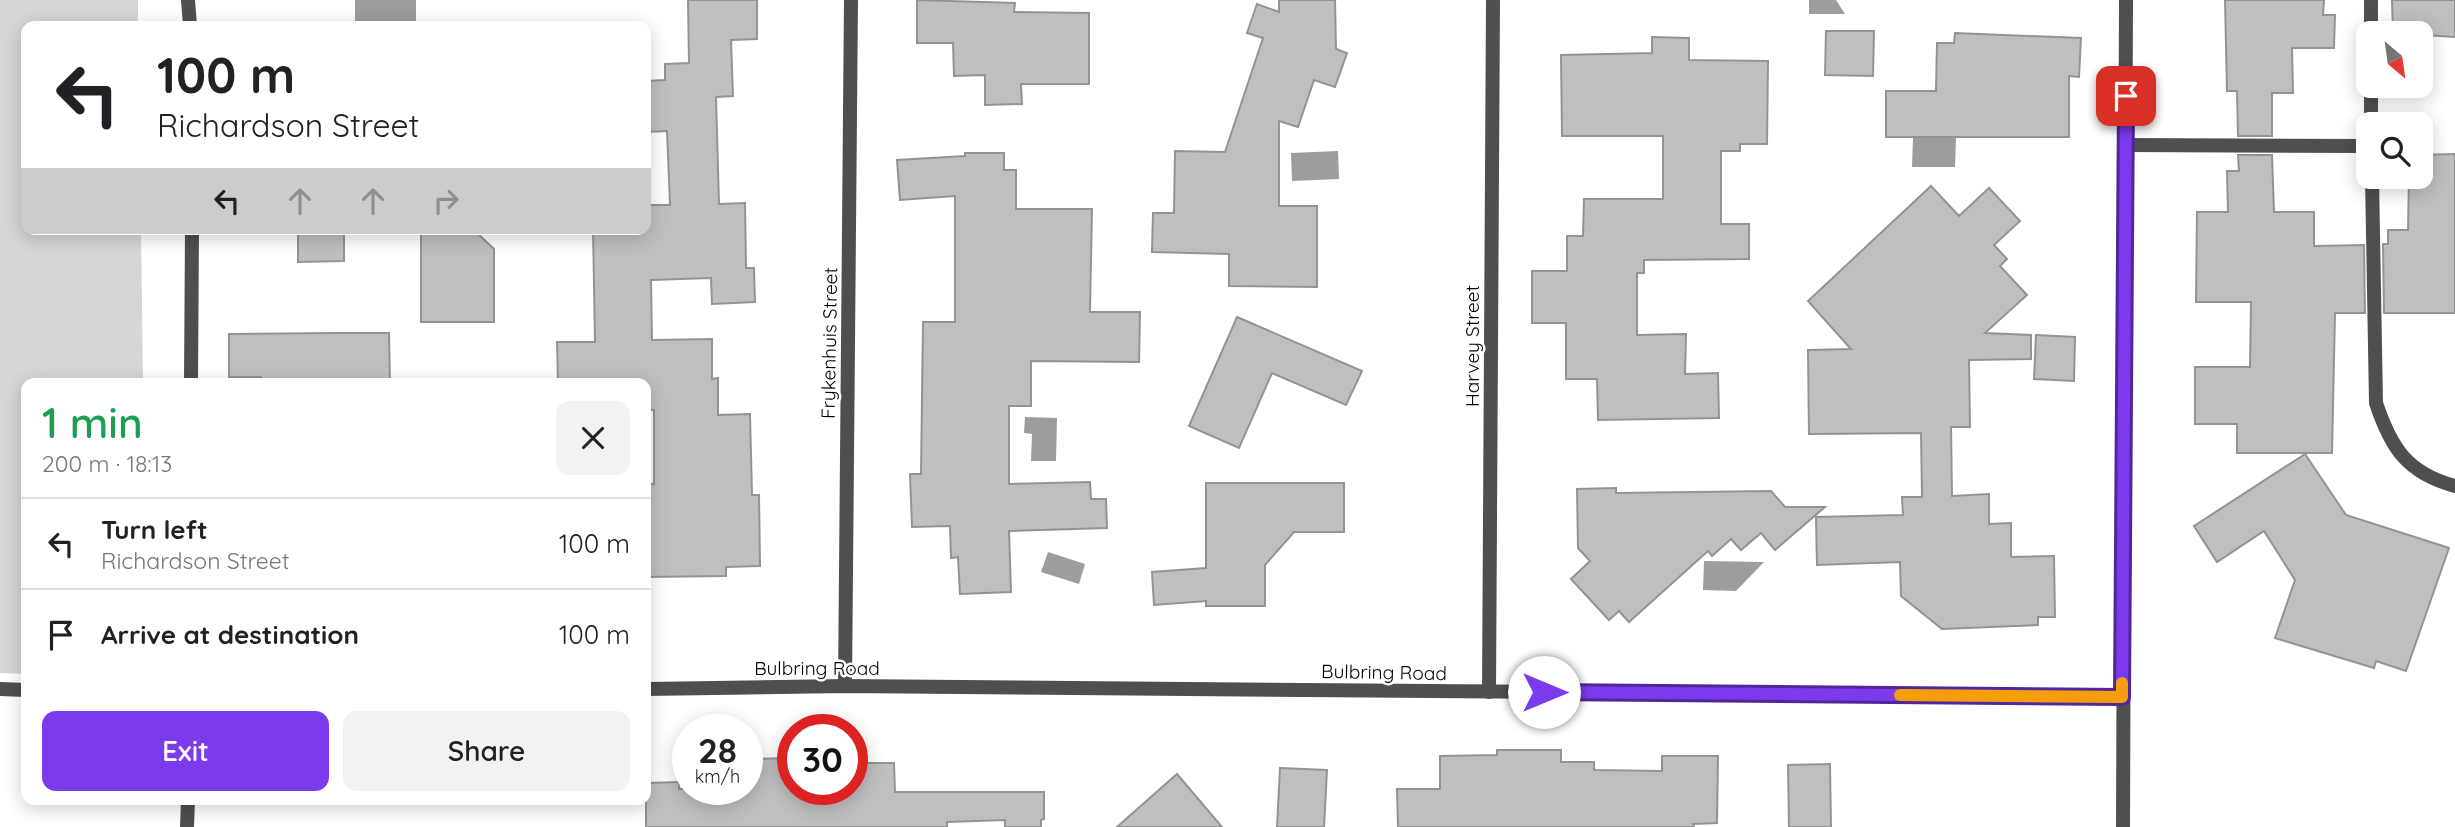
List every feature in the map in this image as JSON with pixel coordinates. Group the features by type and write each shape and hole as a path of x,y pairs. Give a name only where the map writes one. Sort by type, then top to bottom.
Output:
{"street":[{"path":"188,0 190,21"},
{"name":"Frykenhuis Street","path":"845,686 852,0"},
{"name":"Harvey Street","path":"1489,692 1493,0"},
{"path":"2123,827 2126,0"},
{"path":"2371,0 2371,21"},
{"path":"2125,145 2356,146"},
{"path":"2372,189 2376,403 2386,435 2408,464 2436,481 2455,486"},
{"path":"191,235 191,378"},
{"name":"Bulbring Road","path":"651,689 845,686 2122,697"},
{"path":"0,689 21,690"},
{"path":"187,827 188,805"}],"shaded area":[{"path":"0,0 138,0 138,21 21,21 21,235 141,235 143,378 21,378 21,674 0,673"},
{"path":"355,0 416,0 416,21 355,21"},
{"path":"1809,0 1836,0 1845,14 1809,14"},
{"path":"1913,138 1956,138 1955,167 1912,167"},
{"path":"1338,151 1339,179 1292,181 1291,153"},
{"path":"1025,417 1057,418 1056,461 1031,461 1032,434 1024,433"},
{"path":"1048,552 1085,564 1079,584 1041,572"},
{"path":"1704,561 1764,562 1736,591 1703,590"}],"building":[{"path":"688,0 757,0 757,39 731,40 733,96 716,97 719,204 745,203 746,268 754,268 755,302 712,304 711,278 651,280 652,340 712,339 712,379 718,378 718,415 750,414 752,495 759,495 760,566 726,567 726,576 651,577 654,410 651,410 651,378 558,378 557,342 595,342 593,235 651,235 651,205 670,205 667,131 651,132 651,81 665,80 665,64 689,63"},
{"path":"917,0 1015,3 1014,12 1089,13 1089,84 1021,84 1022,104 985,105 985,75 954,76 953,43 917,43"},
{"path":"1279,0 1335,0 1336,49 1347,53 1335,87 1314,80 1298,127 1279,121 1279,206 1317,206 1317,287 1229,286 1229,254 1152,252 1153,213 1174,213 1175,151 1225,152 1263,38 1247,33 1257,4 1279,12"},
{"path":"2225,0 2324,0 2323,15 2335,15 2334,48 2292,48 2293,93 2272,93 2272,136 2238,136 2237,91 2227,91"},
{"path":"2392,0 2455,0 2455,37 2433,36 2433,21 2393,21"},
{"path":"1826,31 1874,31 1873,76 1825,75"},
{"path":"1955,33 2081,38 2079,77 2069,76 2069,137 1886,137 1886,91 1936,91 1937,43 1954,43"},
{"path":"1652,37 1689,38 1689,60 1768,61 1767,144 1740,144 1740,151 1721,151 1721,224 1749,224 1749,259 1644,260 1644,273 1637,273 1637,335 1686,334 1685,374 1718,373 1719,418 1598,420 1597,379 1566,379 1566,323 1532,323 1532,271 1567,271 1567,236 1583,236 1584,199 1663,199 1663,136 1562,136 1561,55 1652,53"},
{"path":"965,153 1004,153 1004,170 1016,170 1016,209 1092,209 1090,312 1140,312 1139,362 1031,361 1031,406 1009,406 1009,484 1090,482 1091,499 1106,499 1107,528 1009,531 1011,592 960,594 958,557 951,558 950,526 912,527 910,474 921,474 923,322 955,322 955,196 900,200 897,160 965,156"},
{"path":"2455,154 2455,313 2384,313 2383,244 2388,244 2388,230 2408,230 2409,189 2433,189 2433,155"},
{"path":"2238,155 2272,155 2274,212 2314,212 2314,246 2364,245 2365,313 2335,313 2332,453 2237,453 2237,424 2195,424 2195,367 2250,367 2251,302 2196,302 2197,212 2228,212 2227,171 2239,171"},
{"path":"1931,186 1959,216 1989,188 2020,221 1994,245 2007,259 2000,266 2027,295 1985,333 2031,335 2031,359 1969,360 1970,427 1951,427 1952,496 1989,494 1989,524 2011,523 2011,557 2054,556 2055,617 2038,617 2038,625 1942,629 1901,596 1900,562 1817,565 1816,517 1903,515 1902,497 1922,497 1921,433 1809,434 1808,350 1851,349 1808,301"},
{"path":"298,235 344,235 344,261 298,262"},
{"path":"421,235 479,235 494,249 494,322 421,322"},
{"path":"1237,317 1362,371 1346,405 1272,373 1239,448 1189,426"},
{"path":"389,333 390,378 229,377 229,334"},
{"path":"2036,335 2075,337 2074,381 2034,379"},
{"path":"2305,454 2346,515 2449,548 2406,671 2376,661 2374,668 2275,638 2295,580 2264,531 2217,562 2194,526"},
{"path":"1206,483 1344,483 1344,532 1294,532 1265,565 1265,606 1206,606 1206,601 1154,605 1152,572 1206,568"},
{"path":"1616,488 1616,493 1771,491 1785,507 1825,507 1775,550 1761,533 1741,550 1731,539 1712,556 1708,551 1629,622 1619,611 1609,620 1571,579 1590,561 1578,548 1577,489"},
{"path":"1497,750 1561,750 1561,762 1594,762 1594,770 1662,771 1662,756 1718,756 1717,823 1693,824 1694,827 1398,827 1397,789 1440,789 1440,756 1497,755"},
{"path":"777,758 777,805 868,805 868,763 894,763 895,792 1044,792 1044,819 1041,820 1041,827 1005,827 1005,820 947,822 947,827 646,827 646,805 651,805 651,783 672,782 672,805 763,805 763,759"},
{"path":"1830,764 1831,827 1789,827 1788,765"},
{"path":"1280,768 1327,770 1324,827 1277,827"},
{"path":"1177,774 1222,827 1117,827"}],"slow traffic":[{"path":"1900,695 2122,697 2122,683"}],"route":[{"path":"1544,692 2122,697 2126,96"}]}
